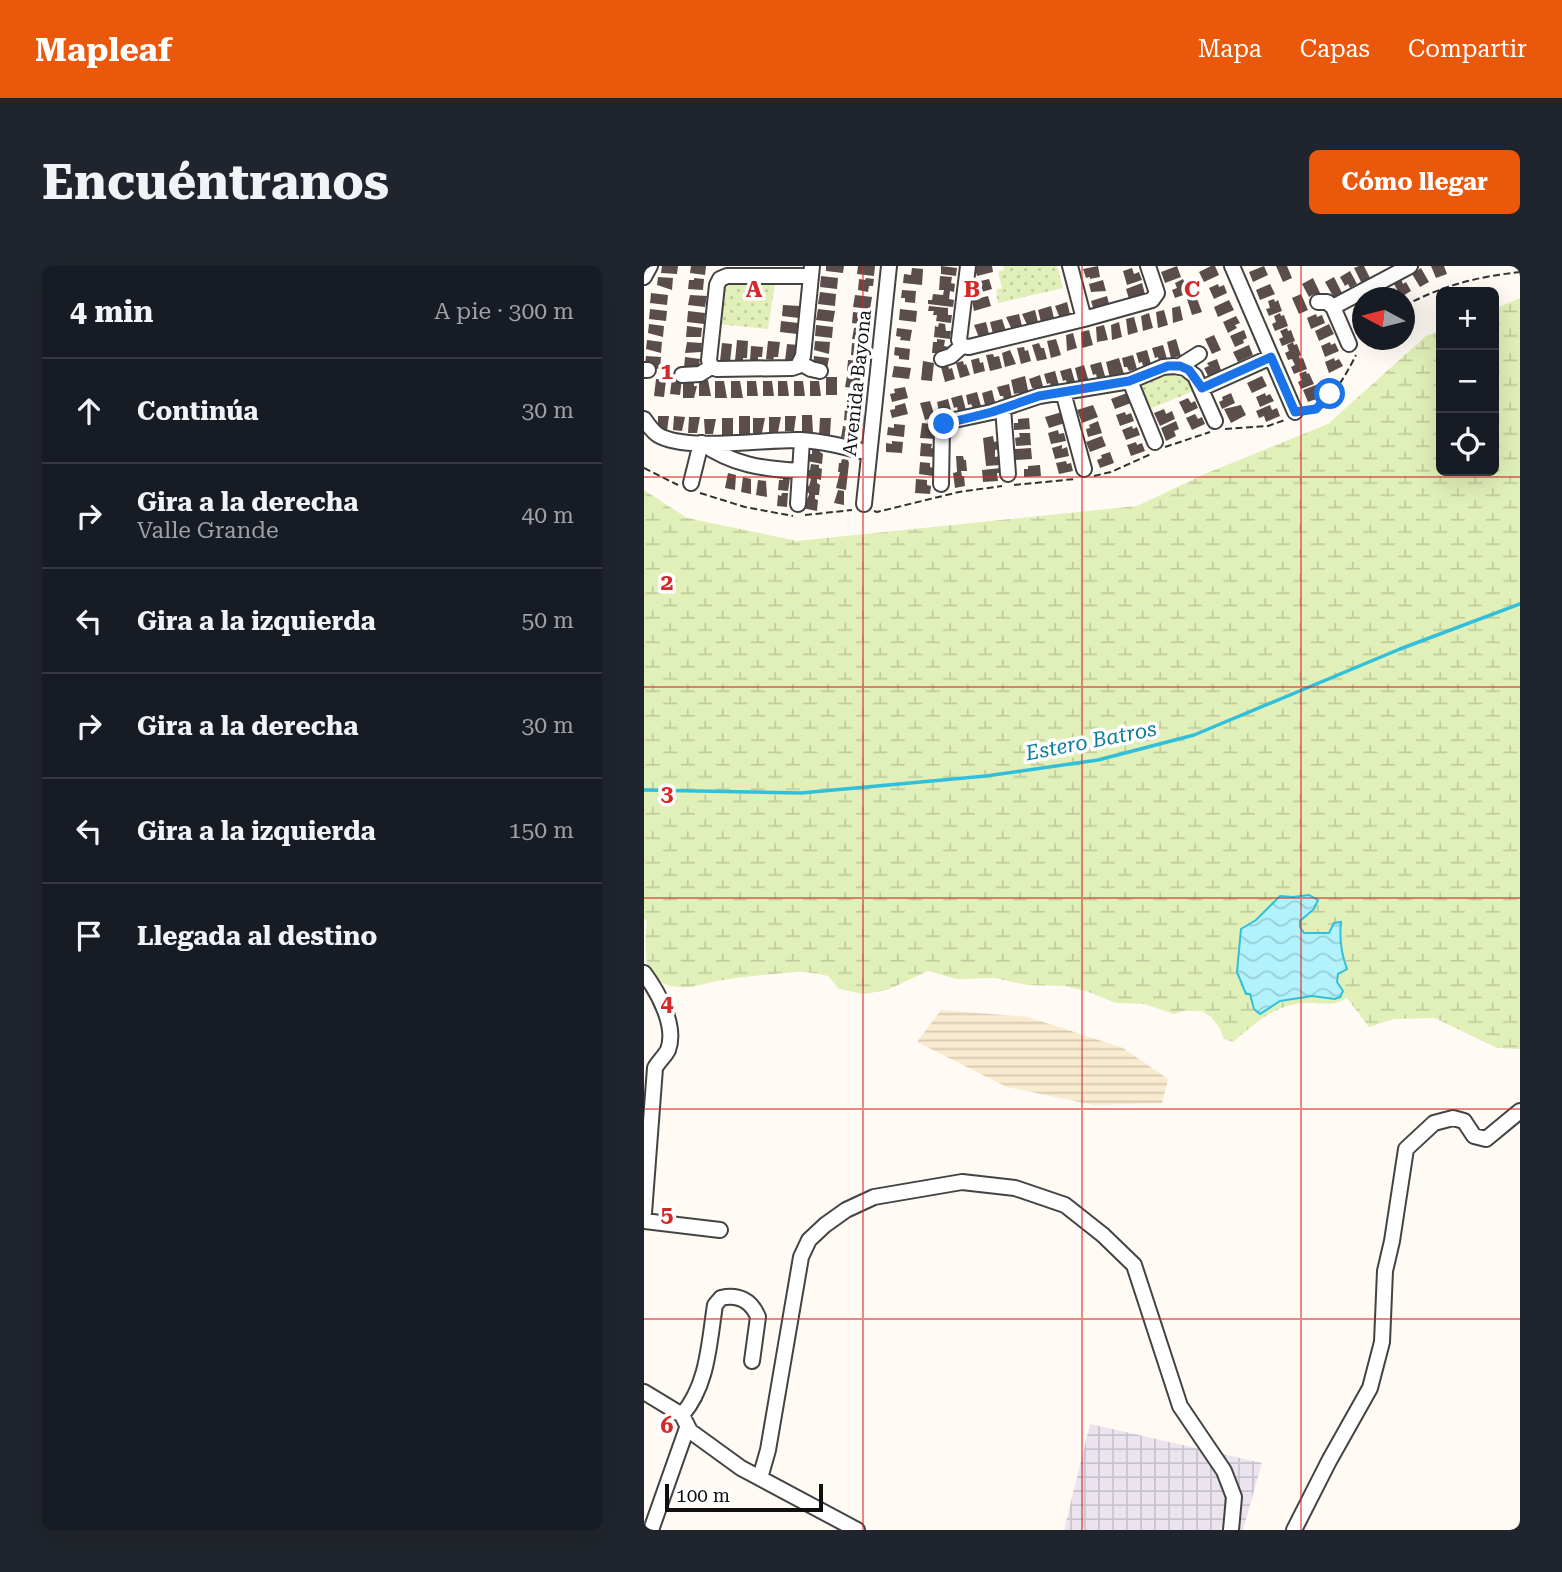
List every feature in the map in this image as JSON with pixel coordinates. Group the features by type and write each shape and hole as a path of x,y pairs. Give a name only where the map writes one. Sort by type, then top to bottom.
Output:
{"street":[{"path":"644,277 650,266"},
{"name":"Avenida Bayona","path":"864,504 889,266"},
{"path":"962,346 959,340 968,266"},
{"path":"1070,266 1084,319"},
{"path":"962,346 969,347 1084,319 1154,298 1156,290 1148,266"},
{"path":"1232,266 1295,412"},
{"path":"1332,307 1410,266"},
{"path":"711,367 709,360 718,282 727,276 765,271 811,271 800,363"},
{"path":"1318,302 1327,302 1332,307 1352,342"},
{"path":"942,359 956,353 962,346"},
{"path":"941,484 944,424 1039,396 1129,381 1163,367 1180,366 1199,354"},
{"path":"1202,388 1271,357"},
{"path":"682,375 700,374 711,367 792,368 800,363"},
{"path":"800,363 820,371"},
{"path":"1180,366 1192,373 1202,388 1215,421"},
{"path":"1129,381 1155,442"},
{"path":"1063,392 1084,468"},
{"path":"1003,408 1007,474"},
{"path":"644,419 651,429 664,438 701,443 802,440 869,453"},
{"path":"798,504 802,440"},
{"path":"701,443 741,464 800,471"},
{"path":"690,487 701,443"},
{"path":"644,973 669,1023 667,1051 655,1068 644,1213"},
{"path":"1294,1530 1370,1388 1382,1342 1385,1271 1406,1149 1434,1123 1453,1118 1464,1122 1474,1136 1486,1139 1520,1111"},
{"path":"760,1478 768,1450 801,1257 809,1240 846,1210 874,1197 962,1182 1015,1188 1065,1205 1103,1235 1134,1265 1180,1406 1224,1471 1234,1497 1231,1530"},
{"path":"644,1221 720,1230"},
{"path":"652,1530 685,1422 701,1381 715,1305 721,1298 732,1296 743,1299 756,1311 758,1317 752,1362"},
{"path":"644,1392 741,1468 857,1530"}],"path":[{"path":"1415,301 1447,285 1480,276 1520,272"},
{"path":"1295,412 1316,409 1346,374 1353,350"},
{"path":"644,468 745,507 792,516 849,512 864,504"}],"shaded area":[{"path":"941,1010 1028,1017 1123,1048 1168,1079 1162,1103 1094,1105 1007,1087 917,1042"},
{"path":"1090,1424 1262,1463 1243,1530 1064,1530"}],"green space":[{"path":"1003,266 1057,266 1063,288 998,303 996,290 1002,288 998,271 1004,270"},
{"path":"723,283 775,283 768,329 717,324"},
{"path":"1520,298 1520,1049 1497,1048 1435,1018 1394,1019 1369,1027 1347,998 1333,1004 1288,1006 1268,1015 1233,1042 1224,1039 1219,1027 1202,1011 1174,1014 1145,1004 1116,1003 1065,986 1027,985 995,978 957,979 928,971 887,990 864,994 839,989 828,976 804,972 736,978 692,987 665,984 653,978 648,967 647,921 644,919 644,490 687,518 797,541 1137,506 1207,473 1328,424 1410,350 1415,350 1415,346 1426,336 1436,332 1436,476 1499,476 1499,307"},
{"path":"1174,373 1189,378 1196,390 1147,410 1139,385"}],"water":[{"path":"1309,895 1318,900 1314,909 1300,921 1304,933 1329,933 1334,923 1341,922 1341,946 1347,969 1338,974 1337,982 1343,991 1340,997 1335,999 1312,996 1280,1001 1260,1014 1254,1009 1250,994 1246,994 1237,972 1241,929 1256,920 1280,896"}],"building":[{"path":"662,266 678,266 677,274 661,273"},
{"path":"691,266 706,266 705,275 690,273"},
{"path":"826,266 844,266 843,273 826,271"},
{"path":"858,266 875,266 874,276 857,274"},
{"path":"941,266 957,268 956,276 941,274"},
{"path":"974,266 992,266 993,272 977,276"},
{"path":"1098,266 1100,277 1086,278 1083,269"},
{"path":"1177,266 1181,277 1165,283 1161,272"},
{"path":"1215,266 1219,275 1204,282 1199,272"},
{"path":"1264,266 1268,275 1253,282 1249,272"},
{"path":"1276,266 1287,266 1292,278 1283,282"},
{"path":"1364,266 1371,280 1362,284 1354,268"},
{"path":"1431,266 1444,266 1447,274 1436,278"},
{"path":"912,268 923,269 922,285 903,283 904,274 911,275"},
{"path":"1132,268 1134,274 1139,272 1142,280 1127,285 1123,271"},
{"path":"1421,268 1429,282 1420,287 1412,274"},
{"path":"1350,271 1357,284 1350,288 1348,284 1345,286 1340,277"},
{"path":"821,276 838,278 837,289 820,287"},
{"path":"940,276 952,277 951,283 955,284 949,299 954,300 953,307 928,304 933,294 943,295 944,290 939,290"},
{"path":"658,277 673,278 672,290 657,285"},
{"path":"1334,277 1342,293 1334,298 1325,282"},
{"path":"1313,278 1321,295 1316,298 1314,294 1309,297 1302,284"},
{"path":"704,279 703,290 688,289 689,280"},
{"path":"859,279 874,279 873,286 869,286 868,292 858,290"},
{"path":"989,279 992,289 975,294 972,283"},
{"path":"1183,279 1189,293 1175,298 1172,290 1177,288 1175,283"},
{"path":"1401,279 1409,287 1396,287 1394,284"},
{"path":"1103,280 1106,291 1091,292 1089,284"},
{"path":"1142,283 1145,294 1129,299 1126,289"},
{"path":"1218,284 1219,287 1224,285 1227,293 1214,299 1209,288"},
{"path":"1270,284 1275,294 1260,300 1256,290"},
{"path":"902,290 916,291 915,303 905,302 905,298 901,298"},
{"path":"820,292 836,294 835,306 818,304"},
{"path":"651,293 668,295 667,305 650,303"},
{"path":"1301,294 1308,310 1299,314 1292,298"},
{"path":"690,295 707,296 705,307 688,305"},
{"path":"855,295 872,297 870,309 853,307"},
{"path":"988,296 991,306 974,311 972,300"},
{"path":"1107,296 1110,307 1094,311 1091,301"},
{"path":"1196,296 1202,312 1192,315 1187,299"},
{"path":"1274,299 1275,302 1278,300 1282,311 1269,316 1266,309 1270,308 1268,301"},
{"path":"1229,300 1234,310 1218,317 1214,307"},
{"path":"1067,302 1071,318 1061,321 1055,306"},
{"path":"783,305 800,306 799,318 782,316"},
{"path":"929,306 948,308 948,315 952,315 951,323 936,321 937,315 933,315 934,311 928,311"},
{"path":"1051,306 1055,322 1044,325 1038,310"},
{"path":"1180,306 1183,320 1173,323 1172,308"},
{"path":"650,309 667,311 666,321 649,319"},
{"path":"818,309 835,311 833,322 816,320"},
{"path":"900,309 917,311 916,322 899,320"},
{"path":"1035,310 1039,326 1029,329 1022,314"},
{"path":"1164,310 1168,325 1158,328 1156,312"},
{"path":"688,311 705,313 704,324 687,322"},
{"path":"853,312 870,314 869,325 852,323"},
{"path":"1149,313 1153,328 1143,331 1141,316"},
{"path":"1280,313 1281,316 1284,315 1288,326 1275,331 1272,324 1276,322 1274,316"},
{"path":"1019,314 1023,330 1013,332 1006,317"},
{"path":"1316,314 1317,317 1322,315 1325,323 1311,329 1307,318"},
{"path":"1236,316 1240,323 1228,333 1223,322"},
{"path":"1134,317 1138,332 1128,335 1126,319"},
{"path":"1002,319 1007,334 993,334 990,322"},
{"path":"781,321 798,323 797,334 780,332"},
{"path":"986,322 990,338 980,340 974,325"},
{"path":"1119,322 1122,337 1112,340 1111,325"},
{"path":"939,323 945,324 946,331 951,331 950,339 934,337 935,326 938,327"},
{"path":"649,324 664,326 663,337 648,333"},
{"path":"1329,324 1334,334 1319,341 1315,331"},
{"path":"816,325 833,327 832,338 815,336"},
{"path":"1104,325 1108,340 1097,342 1096,327"},
{"path":"687,326 702,328 701,337 686,337"},
{"path":"869,327 868,335 863,335 862,340 852,339 854,328"},
{"path":"897,328 912,330 910,341 900,340 901,337 896,336"},
{"path":"1287,328 1288,331 1291,330 1295,341 1282,346 1279,339 1283,337 1280,331"},
{"path":"1089,330 1093,345 1082,348 1081,332"},
{"path":"1244,330 1247,338 1243,340 1244,343 1235,347 1230,336"},
{"path":"1073,333 1077,348 1067,351 1066,335"},
{"path":"1214,335 1221,350 1212,354 1205,339"},
{"path":"937,339 945,340 944,346 949,347 948,354 932,353 933,342 937,342"},
{"path":"1056,339 1061,355 1051,358 1047,341"},
{"path":"1176,339 1181,356 1171,358 1167,342"},
{"path":"647,340 662,342 661,353 646,349"},
{"path":"737,340 748,341 747,358 743,358 743,361 735,361"},
{"path":"768,341 780,342 778,357 773,360 766,359"},
{"path":"815,341 830,342 829,354 814,350"},
{"path":"687,342 702,343 701,352 685,353"},
{"path":"1293,342 1294,345 1297,344 1300,359 1303,358 1307,369 1294,374 1291,367 1295,365 1292,359 1288,360 1285,353 1289,351 1287,345"},
{"path":"1330,342 1331,345 1335,343 1339,351 1325,357 1321,346"},
{"path":"722,343 732,344 730,362 720,361"},
{"path":"852,343 867,345 866,353 861,353 861,356 851,355"},
{"path":"1039,343 1041,348 1044,348 1047,359 1037,361 1032,345"},
{"path":"787,344 798,345 796,362 785,361"},
{"path":"1163,345 1167,359 1159,361 1152,348"},
{"path":"1249,345 1253,355 1238,362 1233,352"},
{"path":"751,346 763,347 762,357 758,357 758,360 750,360"},
{"path":"895,347 910,349 909,360 899,359 899,356 894,355"},
{"path":"1024,347 1025,351 1028,350 1031,361 1021,364 1017,348"},
{"path":"1010,350 1016,364 1005,367 1002,353"},
{"path":"1147,350 1151,364 1143,366 1136,353"},
{"path":"993,354 994,357 999,356 1002,368 990,371 986,355"},
{"path":"1133,355 1137,369 1129,371 1124,367 1122,358"},
{"path":"646,356 661,357 660,369 645,365"},
{"path":"814,356 829,358 827,369 813,365"},
{"path":"685,357 700,359 699,367 684,368"},
{"path":"979,358 985,371 974,374 971,360"},
{"path":"1119,358 1124,374 1110,378 1106,362"},
{"path":"1334,358 1335,361 1339,359 1343,366 1329,373 1325,362"},
{"path":"1217,359 1221,370 1208,376 1204,368 1209,366 1207,363"},
{"path":"848,360 865,361 864,373 847,371"},
{"path":"923,361 934,363 932,381 921,380"},
{"path":"963,361 970,375 960,378 956,363"},
{"path":"1101,362 1105,376 1097,378 1090,365"},
{"path":"948,365 949,369 952,368 955,379 945,382 941,367"},
{"path":"1084,365 1089,382 1079,384 1075,368"},
{"path":"894,366 911,368 909,379 892,377"},
{"path":"1071,368 1075,382 1067,385 1060,371"},
{"path":"1055,371 1059,385 1051,388 1044,374"},
{"path":"1306,371 1314,384 1301,389 1298,382 1302,380 1299,374"},
{"path":"1040,375 1044,390 1036,392 1029,379"},
{"path":"847,376 864,378 862,389 845,387"},
{"path":"1025,376 1029,395 1021,397 1019,393 1014,394 1011,380"},
{"path":"1262,376 1267,386 1252,393 1247,383"},
{"path":"826,377 837,377 837,395 826,395"},
{"path":"672,378 682,379 680,395 670,394"},
{"path":"656,379 666,380 664,397 654,396"},
{"path":"699,380 708,380 711,396 699,396"},
{"path":"715,381 724,381 727,398 715,398"},
{"path":"731,381 740,381 743,398 731,398"},
{"path":"747,381 756,381 758,396 747,396"},
{"path":"763,381 772,381 774,396 763,396"},
{"path":"778,381 787,381 789,396 778,396"},
{"path":"794,381 803,381 805,396 794,396"},
{"path":"810,381 819,381 821,396 810,396"},
{"path":"683,383 694,383 694,386 697,386 694,398 683,398"},
{"path":"1321,383 1325,392 1320,394 1322,397 1308,402 1303,390"},
{"path":"1009,384 1012,398 1004,400 997,387"},
{"path":"905,387 908,398 892,402 890,394 895,393 894,389"},
{"path":"992,390 996,406 986,409 982,393"},
{"path":"861,392 861,399 857,400 857,405 847,405 847,394"},
{"path":"977,392 981,406 973,408 971,404 968,405 966,395"},
{"path":"1127,393 1131,403 1115,409 1111,399"},
{"path":"1231,393 1235,403 1222,409 1219,402 1223,400 1222,397"},
{"path":"1265,393 1266,396 1270,394 1274,401 1260,407 1256,397"},
{"path":"962,395 966,410 958,412 951,398"},
{"path":"1188,398 1191,403 1195,401 1198,408 1185,414 1179,402"},
{"path":"948,399 952,414 944,416 942,411 939,412 937,402"},
{"path":"930,401 935,417 925,420 920,403"},
{"path":"905,403 908,414 892,418 890,410"},
{"path":"1093,405 1098,417 1082,423 1077,410"},
{"path":"1241,405 1246,415 1231,423 1224,409"},
{"path":"1270,405 1272,410 1277,408 1280,416 1266,422 1264,416 1259,418 1256,411"},
{"path":"845,408 860,410 859,418 855,417 854,422 844,420"},
{"path":"1164,409 1166,414 1172,411 1175,419 1160,426 1154,413"},
{"path":"1062,412 1065,423 1049,428 1045,417"},
{"path":"1125,412 1126,415 1131,413 1134,421 1120,426 1116,415"},
{"path":"1195,414 1198,419 1202,417 1205,424 1192,430 1186,418"},
{"path":"802,415 812,415 813,433 802,433"},
{"path":"658,416 669,416 667,431 658,431"},
{"path":"674,416 685,417 682,431 673,430"},
{"path":"739,416 750,416 750,434 739,434"},
{"path":"785,416 796,416 794,431 785,431"},
{"path":"689,417 700,417 697,433 688,433"},
{"path":"769,417 781,417 778,432 769,432"},
{"path":"722,418 733,418 733,435 722,435"},
{"path":"753,418 765,418 762,433 753,433"},
{"path":"820,418 831,418 830,435 819,435"},
{"path":"1029,418 1030,429 1014,430 1014,423 1018,423 1018,419"},
{"path":"704,419 716,419 713,434 705,434"},
{"path":"1098,421 1102,433 1088,437 1086,429"},
{"path":"1176,421 1179,429 1174,431 1176,436 1166,441 1161,428"},
{"path":"922,423 932,424 936,439 920,438"},
{"path":"894,424 905,425 904,437 887,435 888,427 894,428"},
{"path":"843,426 858,426 857,433 852,433 852,438 841,437"},
{"path":"1132,426 1133,429 1137,427 1140,435 1126,440 1122,430"},
{"path":"1058,430 1059,434 1064,433 1066,441 1051,444 1048,433"},
{"path":"1019,433 1030,433 1031,445 1016,446 1015,438 1020,437"},
{"path":"993,436 994,442 998,441 999,449 995,450 995,457 1000,456 1001,465 986,466 983,438"},
{"path":"1102,436 1106,446 1090,452 1086,442"},
{"path":"892,441 903,442 902,453 886,452 886,443 892,444"},
{"path":"1136,442 1137,445 1142,443 1145,451 1131,456 1127,445"},
{"path":"921,443 932,444 931,448 936,449 935,457 920,456"},
{"path":"1062,445 1062,449 1067,447 1069,456 1055,459 1052,448"},
{"path":"812,448 820,449 823,454 822,464 807,461 808,454 812,454"},
{"path":"1031,448 1032,459 1015,460 1014,449"},
{"path":"1110,452 1114,463 1100,468 1097,460 1102,458 1101,455"},
{"path":"956,456 963,456 966,460 967,471 961,471 965,486 955,488 953,473 957,472"},
{"path":"842,459 848,460 849,463 846,490 836,488 839,463"},
{"path":"1066,461 1067,464 1071,463 1073,471 1059,474 1056,463"},
{"path":"920,462 930,463 930,467 934,468 933,476 919,474"},
{"path":"811,464 819,465 822,469 821,480 817,479 820,485 819,495 815,495 818,500 817,511 802,508 803,501 806,501 809,495 804,492 805,485 809,486 811,479 806,477"},
{"path":"1040,465 1041,476 1024,477 1024,469 1028,469 1028,466"},
{"path":"1001,468 1001,473 997,473 998,481 983,482 982,470"},
{"path":"728,473 736,475 735,490 725,488"},
{"path":"743,477 751,479 751,494 741,492"},
{"path":"783,477 790,478 788,491 778,490 779,480 783,480"},
{"path":"916,479 927,480 927,485 931,486 930,494 915,493"},
{"path":"758,480 766,481 767,497 756,495"},
{"path":"838,490 844,491 844,505 834,503"},
{"path":"782,493 788,493 787,507 777,506 778,495 781,496"}],"waterway":[{"name":"Estero Batros","path":"644,790 801,793 986,776 1098,760 1194,735 1400,649 1520,604"}],"route":[{"path":"944,424 1039,396 1129,381 1168,366 1180,366 1189,370 1202,388 1271,357 1295,412 1316,409 1330,394"}]}
